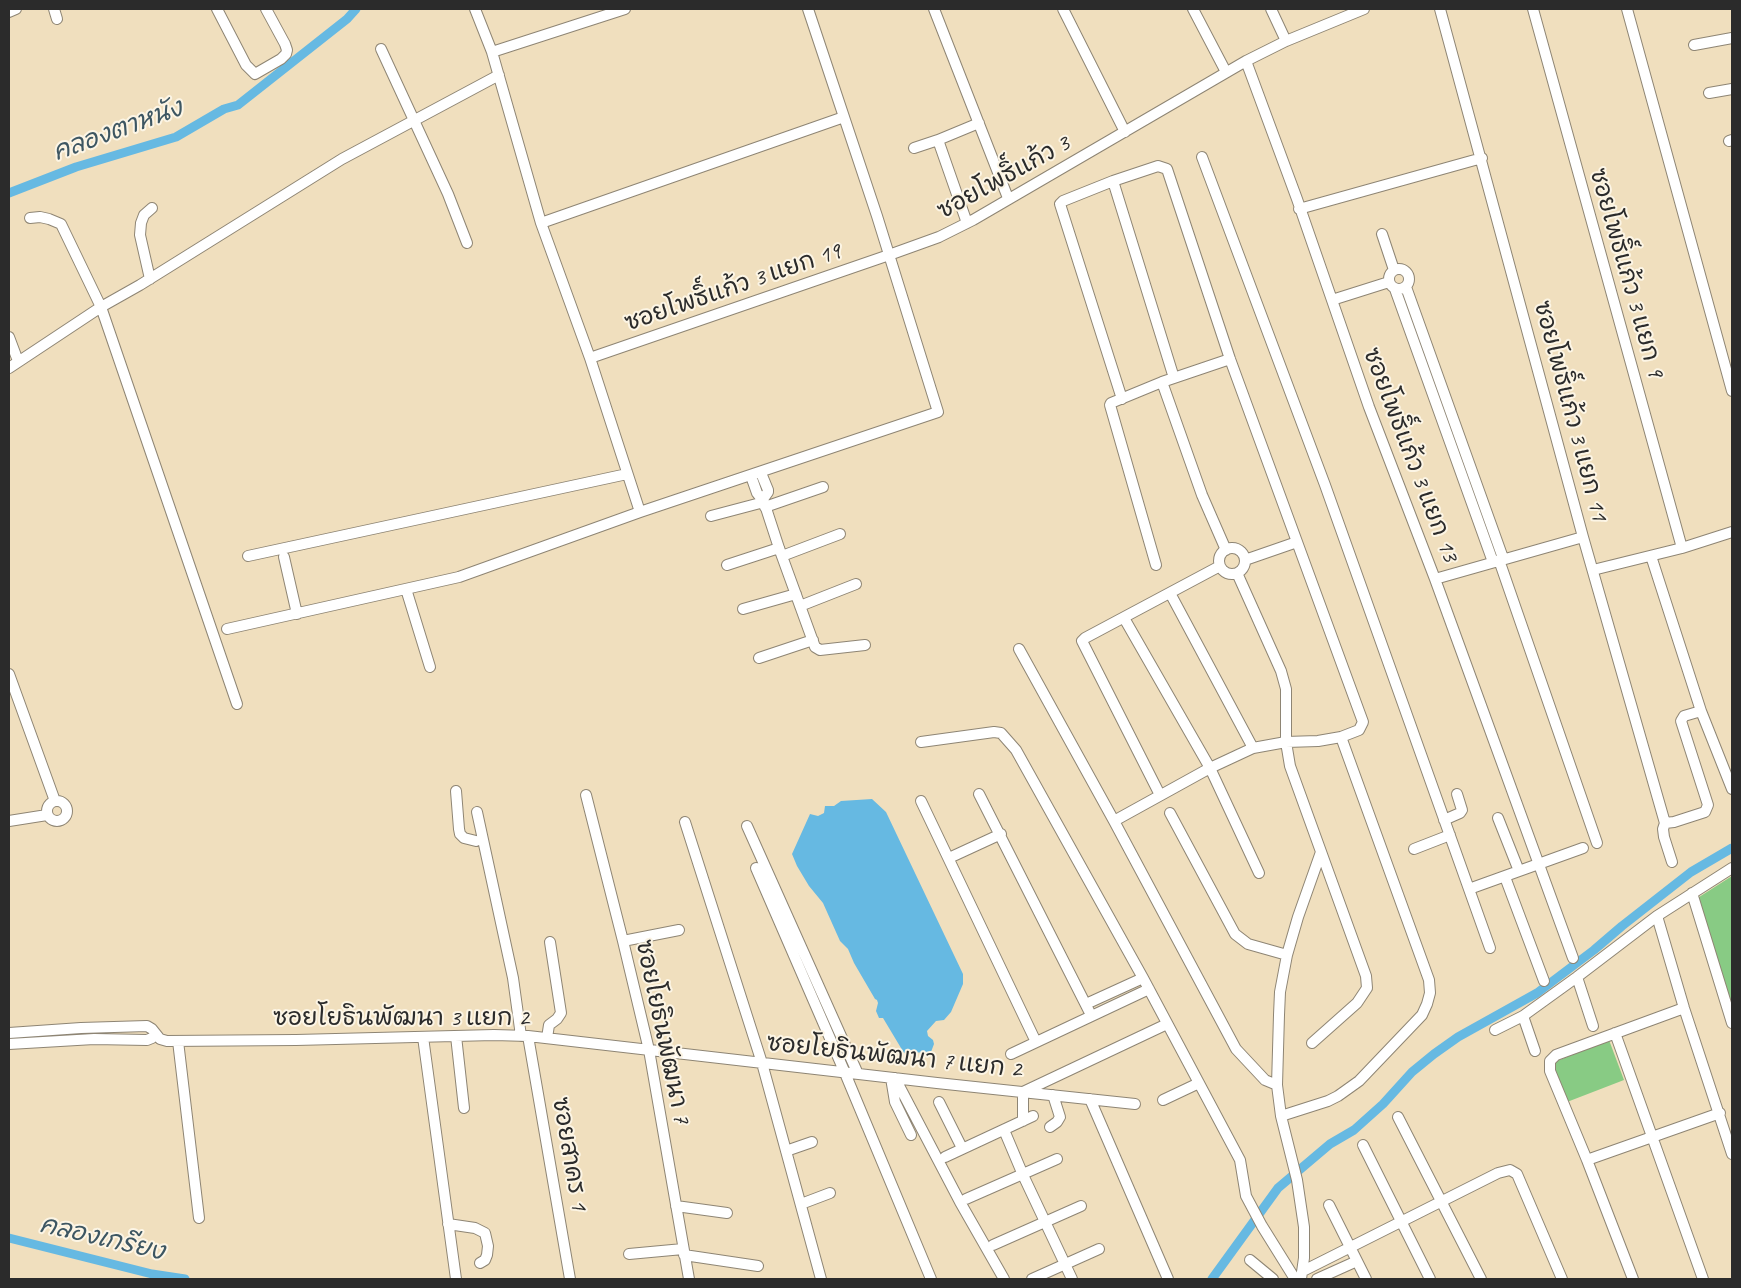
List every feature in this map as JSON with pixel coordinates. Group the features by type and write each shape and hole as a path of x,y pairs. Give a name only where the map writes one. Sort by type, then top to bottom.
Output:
{"street":[{"path":"9,12 16,9"},
{"path":"216,9 246,65 255,74 281,60 287,50 266,9"},
{"path":"476,9 499,75 541,223 590,358 640,512"},
{"path":"492,52 625,9"},
{"path":"227,629 459,577 640,512 762,473 938,412 808,9"},
{"path":"934,9 1008,198"},
{"path":"1063,9 1125,132"},
{"path":"1192,9 1226,72"},
{"path":"1271,9 1286,41"},
{"name":"ซอยโพธิ์แก้ว 3","path":"889,256 939,237 967,223 1246,61 1286,41 1364,9"},
{"name":"ซอยโพธิ์แก้ว 3 แยก 11","path":"1440,9 1482,158 1583,537 1665,824 1663,829 1664,838 1672,862"},
{"name":"ซอยโพธิ์แก้ว 3 แยก 9","path":"1533,9 1682,548"},
{"path":"1627,9 1732,390"},
{"path":"1694,45 1732,38"},
{"path":"380,49 448,194 467,243"},
{"name":"ซอยโพธิ์แก้ว 3 แยก 13","path":"1246,61 1369,407 1435,579 1573,958"},
{"path":"9,368 101,307 150,279 342,158 499,75"},
{"path":"1709,93 1732,89"},
{"path":"541,223 844,117"},
{"path":"914,148 938,140 978,122"},
{"path":"938,140 967,223"},
{"path":"1202,157 1325,485 1490,948"},
{"path":"1299,209 1482,158"},
{"path":"1114,821 1210,768 1253,748 1286,742 1318,741 1341,737 1359,730 1363,722 1230,359 1167,169 1158,166 1113,181 1063,201 1060,204 1122,399"},
{"path":"1113,181 1174,378"},
{"path":"150,279 140,235 144,215 152,208"},
{"path":"30,218 40,217 61,224 101,307 236,704"},
{"path":"1382,234 1394,270"},
{"name":"ซอยโพธิ์แก้ว 3 แยก 19","path":"590,358 889,256"},
{"path":"1332,300 1392,285 1401,289 1409,281 1408,275 1400,269 1394,270 1390,275 1392,285 1488,549 1498,560 1597,843"},
{"path":"1406,286 1499,545 1498,560"},
{"path":"9,337 18,362"},
{"path":"1156,565 1110,408 1111,403 1162,382 1230,359"},
{"path":"1425,373 1436,369"},
{"path":"1162,382 1202,496 1226,550"},
{"path":"762,473 768,490 764,502"},
{"path":"248,556 627,474"},
{"path":"751,476 756,493 764,502 815,647 820,650 865,645"},
{"path":"711,516 823,487"},
{"path":"1474,509 1484,506"},
{"path":"1593,570 1682,548 1732,532"},
{"path":"728,565 840,534"},
{"path":"1435,579 1583,537"},
{"path":"1245,560 1297,542"},
{"path":"1488,549 1499,545"},
{"path":"1232,548 1240,550 1245,560 1242,569 1237,573 1227,573 1220,566 1220,557 1226,550 1232,548"},
{"path":"1651,556 1701,711 1732,789"},
{"path":"284,557 297,614"},
{"path":"1160,795 1082,643 1084,638 1220,566"},
{"path":"1237,573 1281,671 1286,689 1286,742 1290,766 1366,976 1367,988 1357,1003 1312,1043"},
{"path":"800,606 856,584"},
{"path":"406,589 430,667"},
{"path":"1170,593 1253,748"},
{"path":"743,609 796,594"},
{"path":"1124,618 1210,768 1259,873"},
{"path":"759,658 813,640"},
{"path":"1019,649 1236,1049 1265,1080 1277,1085"},
{"path":"9,674 54,802"},
{"path":"1665,824 1705,812 1708,808 1681,721 1684,716 1701,711"},
{"path":"922,742 994,732 1008,739 1016,750 1143,978 1240,1160 1243,1188 1252,1209 1295,1279"},
{"path":"1281,1116 1328,1101 1359,1082 1422,1015 1430,993 1429,980 1341,737"},
{"path":"456,791 460,834 464,838 476,841"},
{"path":"979,794 1001,834 1091,1015"},
{"path":"1444,820 1460,813 1462,810 1457,794"},
{"name":"ซอยโยธินพัฒนา 7","path":"586,795 648,1050 689,1279"},
{"path":"921,801 1036,1042"},
{"path":"54,802 63,803 67,810 61,821 57,822 47,815 48,806 54,802"},
{"name":"ซอยสาคร 1","path":"477,812 525,1036 570,1279"},
{"path":"1170,813 1235,934 1248,944 1287,955"},
{"path":"9,821 47,815"},
{"path":"1498,818 1519,871"},
{"path":"685,822 762,1063 821,1279"},
{"path":"747,826 858,1074"},
{"path":"949,858 1001,834"},
{"path":"1414,849 1450,835"},
{"path":"1469,889 1583,848"},
{"path":"1302,1275 1304,1227 1297,1180 1281,1116 1277,1085 1280,992 1287,955 1298,917 1321,852"},
{"path":"756,868 932,1279"},
{"path":"1495,1030 1523,1016 1657,916 1732,868"},
{"path":"1505,877 1544,981"},
{"path":"1692,893 1732,1023"},
{"path":"1657,916 1684,1008 1732,1154"},
{"path":"623,941 679,930"},
{"path":"546,1038 549,1025 558,1019 561,1013 550,942"},
{"path":"1577,977 1593,1026"},
{"path":"1086,1004 1143,978"},
{"path":"1011,1054 1149,989"},
{"path":"1633,1279 1550,1071 1550,1062 1556,1055 1684,1008"},
{"path":"1523,1016 1535,1051"},
{"path":"1023,1121 1023,1092 1167,1024"},
{"name":"ซอยโยธินพัฒนา 3 แยก 2","path":"9,1033 147,1026 160,1039 178,1041 525,1036 648,1050"},
{"path":"1615,1033 1703,1279"},
{"path":"9,1044 94,1040 147,1040 156,1034"},
{"path":"456,1036 464,1108"},
{"path":"423,1038 456,1279"},
{"path":"178,1041 199,1218"},
{"name":"ซอยโยธินพัฒนา 7 แยก 2","path":"648,1050 1136,1104"},
{"path":"893,1078 895,1102 911,1135"},
{"path":"893,1078 1004,1279"},
{"path":"1163,1100 1198,1083"},
{"path":"1050,1127 1060,1117 1053,1095"},
{"path":"1090,1100 1168,1279"},
{"path":"939,1102 962,1148"},
{"path":"1587,1160 1720,1113"},
{"path":"945,1157 1033,1116"},
{"path":"1398,1117 1481,1279"},
{"path":"1004,1130 1072,1279"},
{"path":"786,1151 812,1142"},
{"path":"1363,1145 1430,1279"},
{"path":"966,1199 1057,1159"},
{"path":"1302,1275 1498,1173 1510,1170 1517,1174 1562,1279"},
{"path":"801,1204 830,1194"},
{"path":"1329,1205 1366,1279"},
{"path":"676,1206 727,1213"},
{"path":"993,1245 1046,1223 1080,1206"},
{"path":"448,1224 475,1228 485,1233 488,1255 480,1263"},
{"path":"1032,1279 1099,1249"},
{"path":"629,1254 684,1252 758,1266"},
{"path":"1250,1260 1272,1279"},
{"path":"1317,1279 1357,1261"}],"green space":[{"path":"1732,876 1732,1016 1696,899"},
{"path":"1609,1040 1624,1080 1567,1102 1552,1063"}],"water":[{"path":"872,799 886,812 963,974 963,984 951,1012 944,1020 936,1021 927,1031 934,1044 931,1052 904,1053 883,1018 879,1018 876,1011 877,1000 854,963 848,949 840,941 823,903 809,886 792,854 810,814 818,816 824,813 825,806 834,806 841,801"}],"waterway":[{"name":"คลองตาหนัง","path":"9,193 76,167 176,137 224,109 238,105 347,19 356,9"},
{"path":"1212,1279 1278,1188 1330,1144 1354,1130 1383,1104 1412,1072 1458,1037 1537,993 1691,872 1732,848"},
{"name":"คลองเกรียง","path":"9,1238 152,1274 185,1279"}]}
